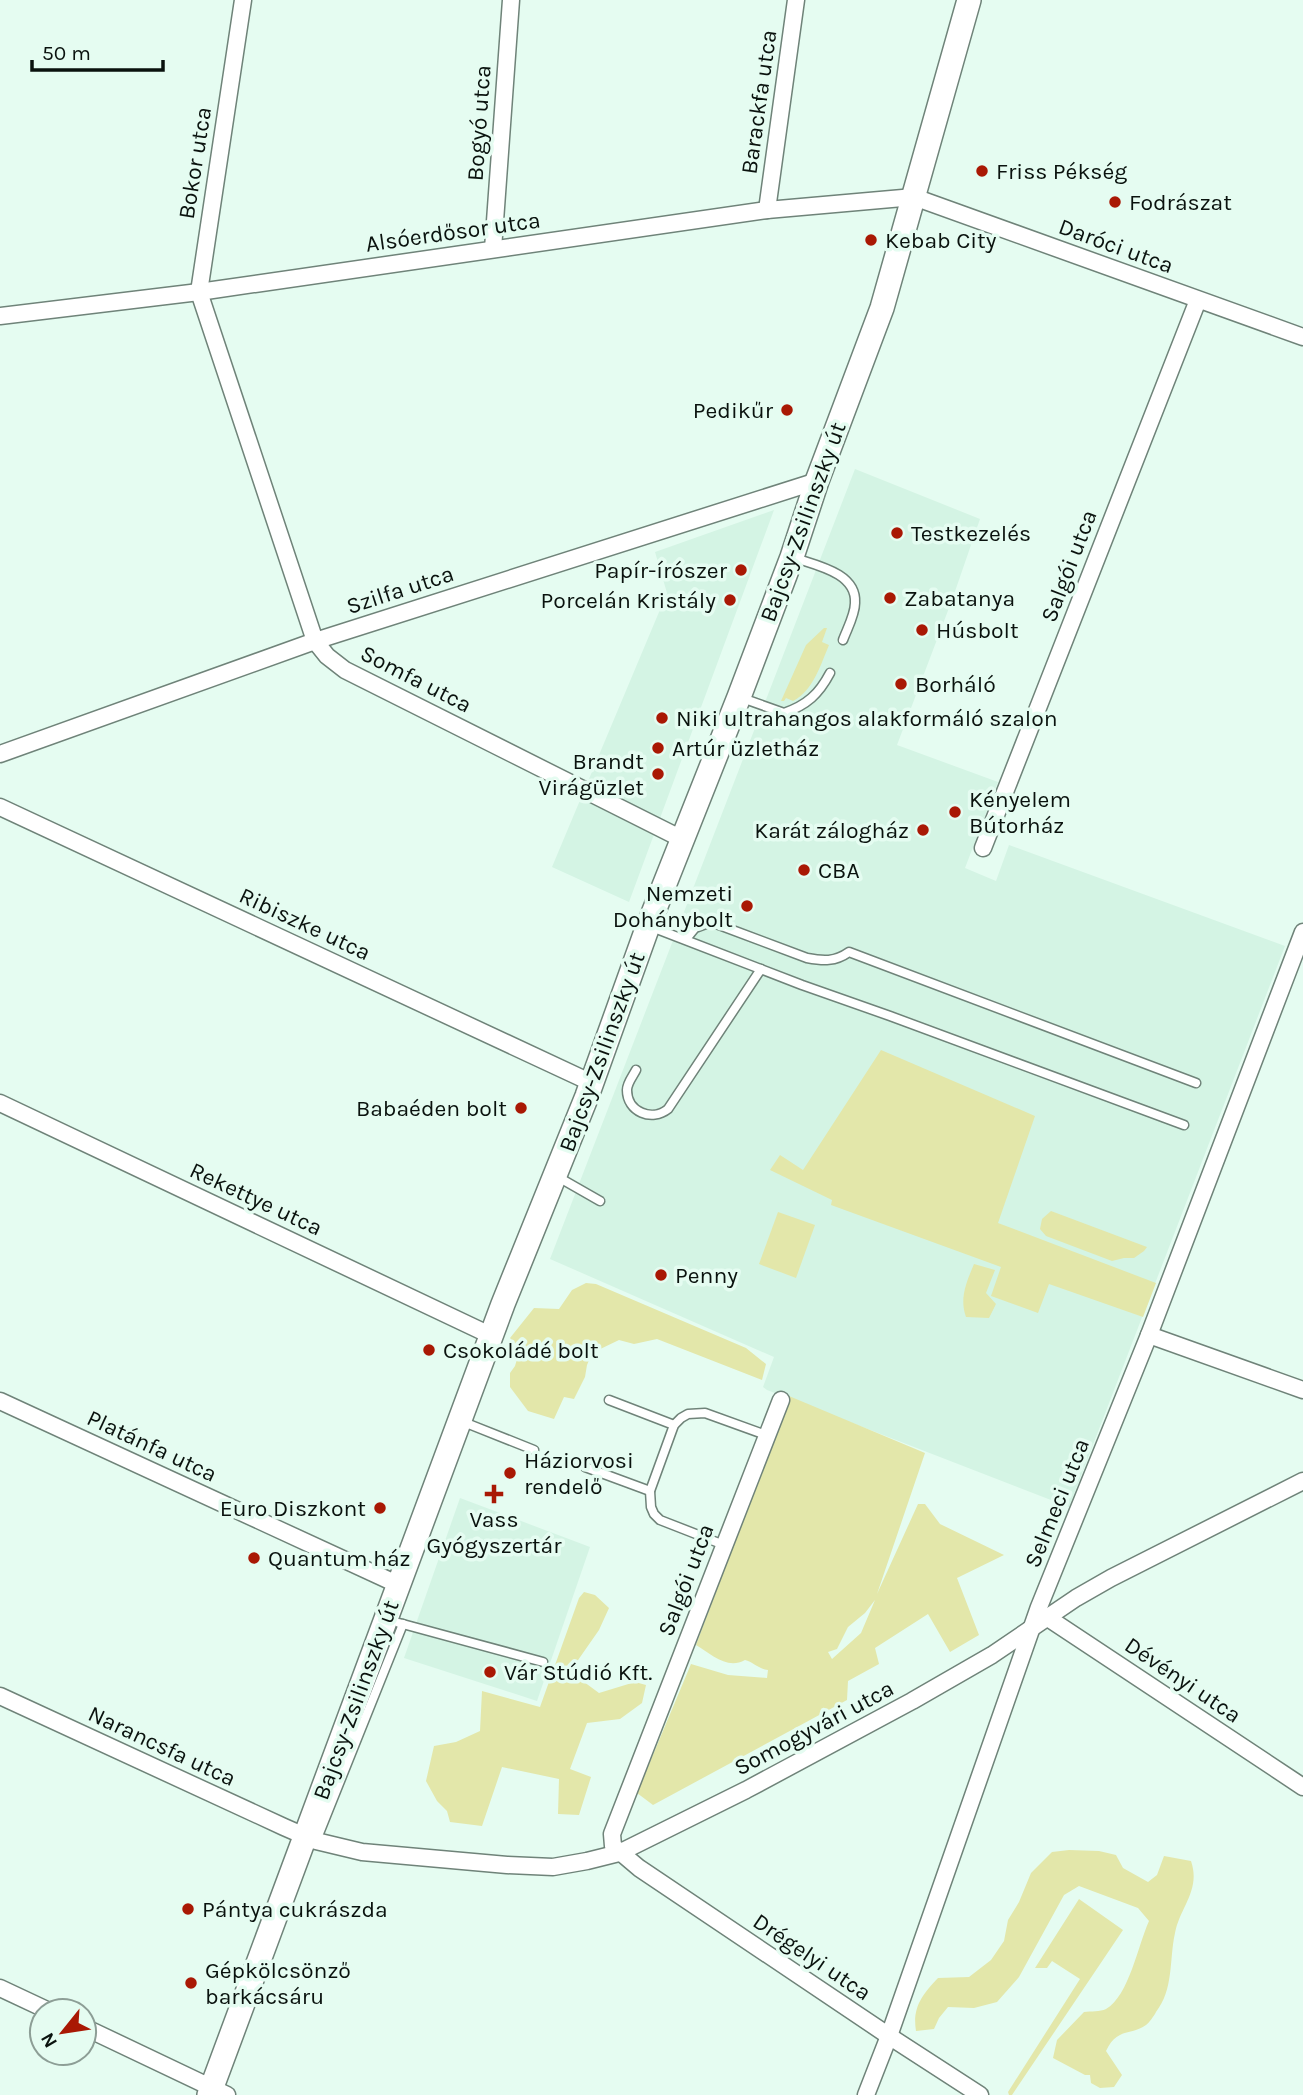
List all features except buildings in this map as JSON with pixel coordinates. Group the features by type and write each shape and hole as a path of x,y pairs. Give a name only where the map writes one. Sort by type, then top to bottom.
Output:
{"main road":[{"name":"Bajcsy-Zsilinszky út","path":"216,2092 394,1622 399,1585 492,1336 592,1083 648,926 792,557 817,481 882,308 969,0"}],"street":[{"name":"Bokor utca","path":"199,292 243,0"},
{"name":"Bogyó utca","path":"493,249 511,0"},
{"name":"Barackfa utca","path":"767,210 796,0"},
{"name":"Alsóerdősor utca","path":"0,316 199,292 767,210 914,197"},
{"name":"Daróci utca","path":"914,197 1303,337"},
{"name":"Somfa utca","path":"199,292 315,641 327,656 345,670 682,839"},
{"name":"Salgói utca","path":"983,848 1198,300"},
{"name":"Szilfa utca","path":"0,754 315,641 817,481"},
{"name":"Ribiszke utca","path":"0,807 592,1083"},
{"name":"Selmeci utca","path":"866,2095 1020,1660 1033,1628 1043,1615 1303,932"},
{"name":"Rekettye utca","path":"0,1103 492,1336"},
{"path":"1149,1335 1303,1390"},
{"name":"Salgói utca","path":"620,1853 613,1846 612,1835 781,1400"},
{"name":"Platánfa utca","path":"0,1401 399,1585"},
{"path":"1043,1615 1303,1481"},
{"name":"Dévényi utca","path":"1043,1615 1303,1787"},
{"name":"Somogyvári utca","path":"310,1839 362,1852 507,1865 553,1867 620,1853 746,1790 912,1701 992,1656 1033,1628"},
{"name":"Narancsfa utca","path":"0,1696 310,1839"},
{"name":"Drégelyi utca","path":"620,1853 980,2095"},
{"path":"0,1988 28,2001"},
{"path":"98,2034 216,2092"}],"lane":[{"path":"792,557 840,575 850,587 856,604 843,640"},
{"path":"739,697 784,713 809,701 821,690 830,673"},
{"path":"686,939 695,928 711,922 807,958 821,961 842,957 849,952 1196,1083"},
{"path":"648,926 1184,1125"},
{"path":"636,1070 628,1084 629,1101 635,1109 645,1114 654,1116 663,1113 761,969"},
{"path":"555,1176 600,1201"},
{"path":"609,1400 674,1425"},
{"path":"724,1545 660,1520 651,1507 650,1491 674,1425 688,1414 696,1412 766,1435"},
{"path":"461,1422 534,1450"},
{"path":"585,1467 650,1491"},
{"path":"394,1622 544,1662"}],"shaded area":[{"path":"855,469 980,519 897,745 998,782 965,868 996,881 1009,845 1285,946 1069,1507 767,1390 763,1387 774,1357 550,1259"},
{"path":"774,510 629,902 552,867 667,593 655,552"},
{"path":"460,1498 590,1547 537,1701 404,1658"}],"green space":[{"path":"827,628 822,642 829,645 811,684 793,701 786,698 781,701 806,645"},
{"path":"881,1050 1035,1116 998,1223 1156,1283 1143,1317 1049,1284 1038,1313 991,1296 1001,1267 831,1205 832,1200 770,1170 780,1155 803,1170"},
{"path":"1051,1211 1147,1247 1134,1258 1112,1261 1046,1236 1040,1229 1042,1219"},
{"path":"778,1212 815,1225 796,1278 759,1264"},
{"path":"974,1264 995,1270 986,1293 996,1304 989,1318 966,1317 964,1310 964,1296"},
{"path":"586,1283 596,1284 746,1348 766,1364 762,1380 657,1339 634,1344 619,1340 592,1353 585,1377 574,1399 564,1397 554,1419 528,1411 510,1387 510,1373 520,1349 510,1338 534,1308 559,1309 572,1290"},
{"path":"789,1396 925,1453 877,1594 918,1504 925,1504 940,1524 1004,1555 957,1578 979,1635 950,1652 928,1614 875,1648 879,1664 848,1681 847,1700 653,1805 637,1793 691,1664 728,1675 767,1678 768,1670 745,1660 738,1663 726,1662 696,1645","holes":["875,1600 861,1633 832,1659 828,1652 837,1649 848,1627 865,1613"]},
{"path":"584,1592 595,1595 609,1608 599,1630 576,1663 580,1679 599,1693 635,1682 646,1685 642,1703 620,1719 587,1723 570,1769 591,1777 579,1815 558,1814 559,1779 502,1767 482,1826 450,1822 447,1811 437,1801 426,1781 434,1746 456,1742 480,1731 482,1691 540,1707 579,1598"},
{"path":"1099,1851 1116,1855 1123,1868 1148,1882 1157,1875 1164,1856 1191,1861 1193,1871 1192,1890 1175,1933 1168,1984 1162,2003 1147,2024 1115,2038 1106,2051 1122,2075 1114,2087 1100,2088 1091,2083 1090,2075 1053,2058 1057,2040 1084,2012 1106,2009 1121,1993 1149,1921 1138,1908 1079,1886 1064,1895 1019,1977 997,2002 974,2008 948,2007 934,2029 916,2031 917,2008 938,1978 969,1977 991,1960 1004,1941 1008,1920 1031,1873 1052,1852"},
{"path":"1079,1899 1123,1930 1012,2095 1009,2095 1008,2092 1080,1979 1052,1961 1047,1968 1035,1968"}],"place":[{"name":"Friss Pékség","path":"982,171"},
{"name":"Fodrászat","path":"1115,202"},
{"name":"Kebab City","path":"871,240"},
{"name":"Pedikűr","path":"787,410"},
{"name":"Testkezelés","path":"897,533"},
{"name":"Papír-írószer","path":"741,570"},
{"name":"Zabatanya","path":"890,598"},
{"name":"Porcelán Kristály","path":"730,600"},
{"name":"Húsbolt","path":"922,630"},
{"name":"Borháló","path":"901,684"},
{"name":"Niki ultrahangos alakformáló szalon","path":"662,718"},
{"name":"Artúr üzletház","path":"658,748"},
{"name":"Brandt Virágüzlet","path":"658,774"},
{"name":"Kényelem Bútorház","path":"955,812"},
{"name":"Karát zálogház","path":"923,830"},
{"name":"CBA","path":"804,870"},
{"name":"Nemzeti Dohánybolt","path":"747,906"},
{"name":"Babaéden bolt","path":"521,1108"},
{"name":"Penny","path":"661,1275"},
{"name":"Csokoládé bolt","path":"429,1350"},
{"name":"Háziorvosi rendelő","path":"510,1473"},
{"name":"Vass Gyógyszertár","path":"494,1494"},
{"name":"Euro Diszkont","path":"380,1508"},
{"name":"Quantum ház","path":"254,1558"},
{"name":"Vár Stúdió Kft.","path":"490,1672"},
{"name":"Pántya cukrászda","path":"188,1909"},
{"name":"Gépkölcsönző barkácsáru","path":"191,1983"}]}
